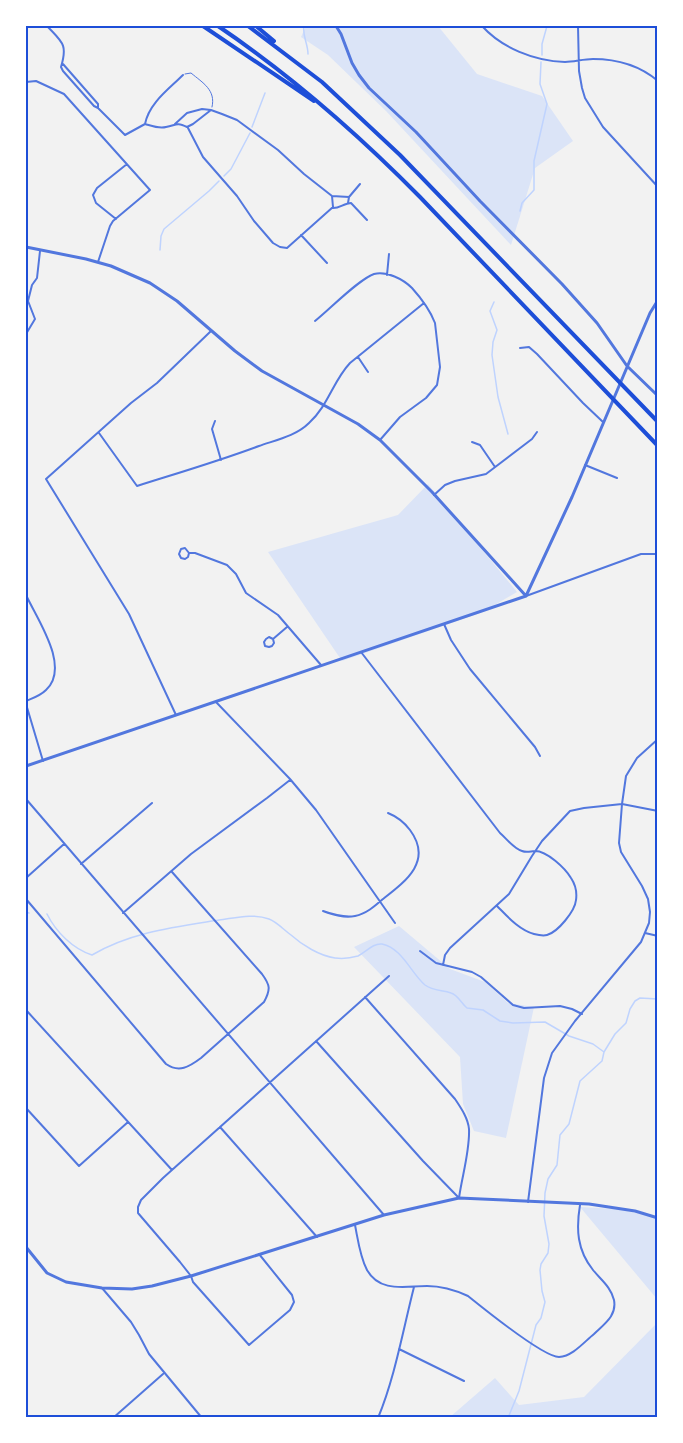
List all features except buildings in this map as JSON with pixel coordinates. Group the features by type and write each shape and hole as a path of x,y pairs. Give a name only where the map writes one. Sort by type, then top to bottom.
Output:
{"highway":[{"path":"204,26 350,129"},
{"path":"218,26 272,64 350,129 420,197 657,446"},
{"path":"248,26 307,69"},
{"path":"256,26 339,96 400,154 657,422"}],"street":[{"path":"47,26 65,48 61,68 93,106 98,108 125,135 145,124 165,128 175,124 187,113 202,109 211,110 237,120 278,150 332,196 349,197"},
{"path":"336,26 356,69 369,88 417,132 480,201 562,284 597,323 627,366 657,396"},
{"path":"482,26 509,48 533,57 554,61 592,59 625,63 642,69 657,81"},
{"path":"578,26 579,71 582,88 592,110 603,127 657,187"},
{"path":"145,124 151,108 183,75"},
{"path":"26,82 36,81 64,94 150,190 110,226 98,262"},
{"path":"175,124 187,127 211,110"},
{"path":"187,127 203,157 237,196 254,221 273,243 280,247 287,248 332,208 348,203 353,204 367,220"},
{"path":"116,219 96,203 93,195 97,188 127,164"},
{"path":"348,203 349,197 360,184"},
{"path":"332,196 332,208"},
{"path":"302,235 327,263"},
{"path":"26,247 98,262 150,283 262,371 358,424 380,440 434,495 526,596"},
{"path":"26,334 36,319 28,301 32,285 37,278 40,249"},
{"path":"387,274 389,254"},
{"path":"315,321 363,279 373,274 387,274 407,283 431,313 435,323 440,367 439,379 434,390 400,417 380,440"},
{"path":"526,596 657,300"},
{"path":"99,433 137,486 221,460 299,431 311,422 324,405 342,371 424,303"},
{"path":"176,715 129,614 46,479 131,403 157,383 212,331"},
{"path":"520,348 529,347 537,354 603,422"},
{"path":"358,357 368,372"},
{"path":"215,421 212,429 221,460"},
{"path":"434,495 445,485 486,474 532,439 537,432"},
{"path":"472,442 480,445 495,467"},
{"path":"585,465 617,478"},
{"path":"189,553 195,553 227,565 236,574 246,593 272,610 321,665"},
{"path":"26,766 526,596 641,554 657,554"},
{"path":"26,595 53,653 55,666 54,680 48,689 26,702 43,761"},
{"path":"444,624 451,640 470,669 540,756"},
{"path":"273,639 287,627"},
{"path":"362,652 500,833 521,851 536,850 553,858 572,879 576,890 576,900 572,911 558,928 546,935 530,933 497,906"},
{"path":"216,702 290,779 316,810 395,922"},
{"path":"528,1202 544,1078 548,1064 556,1047 575,1021 641,942 649,923 648,899 621,852 619,843 626,776 637,758 657,739"},
{"path":"123,913 191,854 290,779"},
{"path":"26,799 384,1215"},
{"path":"81,864 152,803"},
{"path":"443,964 450,948 513,890 542,841 570,811 622,804 657,811"},
{"path":"323,911 337,916 359,915 372,908 401,885 416,866 419,857 418,843 398,817 388,813"},
{"path":"26,878 64,844"},
{"path":"26,898 166,1064 181,1069 192,1065 264,1002 269,987 268,982 172,872"},
{"path":"645,933 657,936"},
{"path":"420,951 436,963 472,972 481,977 513,1005 524,1008 560,1006 582,1014"},
{"path":"259,1254 292,1295 294,1302 286,1314 249,1345 193,1282 142,1219 137,1210 139,1203 172,1170 389,976"},
{"path":"365,998 455,1099 466,1118 469,1128 467,1151 459,1198"},
{"path":"26,1010 172,1170"},
{"path":"316,1041 459,1198"},
{"path":"26,1108 76,1164 81,1166 128,1122"},
{"path":"220,1127 317,1237"},
{"path":"26,1247 47,1273 66,1282 102,1288 132,1289 190,1276 384,1215 459,1198 580,1203 635,1211 657,1218"},
{"path":"354,1225 364,1262 372,1277 378,1282 386,1286 442,1287 461,1293 537,1348 560,1357 578,1348 611,1317 614,1303 607,1285 592,1269 582,1252 579,1241 580,1203"},
{"path":"378,1418 399,1349 414,1287"},
{"path":"102,1288 131,1322 149,1354 202,1418"},
{"path":"399,1349 464,1381"},
{"path":"114,1418 164,1373"}],"lane":[{"path":"183,75 191,73 207,86 213,95 211,110"}],"shaded area":[{"path":"306,26 438,26 477,74 542,96 573,141 535,168 511,245 386,111 328,55 301,37"},
{"path":"428,484 517,592 483,612 342,661 268,552 398,515"},
{"path":"399,926 450,969 485,982 508,1003 534,1007 506,1138 474,1131 463,1104 460,1057 354,947"},
{"path":"580,1207 617,1209 657,1217 657,1299"},
{"path":"657,1323 657,1417 450,1417 495,1378 519,1405 584,1397"}],"waterway":[{"path":"304,26 308,54"},
{"path":"542,55 542,44 547,26"},
{"path":"520,211 522,203 534,190 534,161 547,104 540,84 541,62"},
{"path":"252,127 265,93"},
{"path":"224,176 231,169 250,133"},
{"path":"160,250 164,229 219,181"},
{"path":"494,302 490,311 497,330 492,355 498,397 508,434"},
{"path":"47,914 66,939 78,949 92,955 122,941 154,931 250,916 272,920 295,939 329,957 355,957 373,946 382,944 395,950 425,985 453,994 467,1008 483,1010 500,1021 545,1022 569,1036 593,1044 604,1052"},
{"path":"508,1418 519,1391 536,1325 541,1318 545,1302 540,1270 548,1253 549,1244 544,1216 545,1193 548,1179 557,1165 560,1135 569,1124 580,1081 602,1061 604,1052 615,1034 626,1023 635,1001 640,998 658,999"}]}
